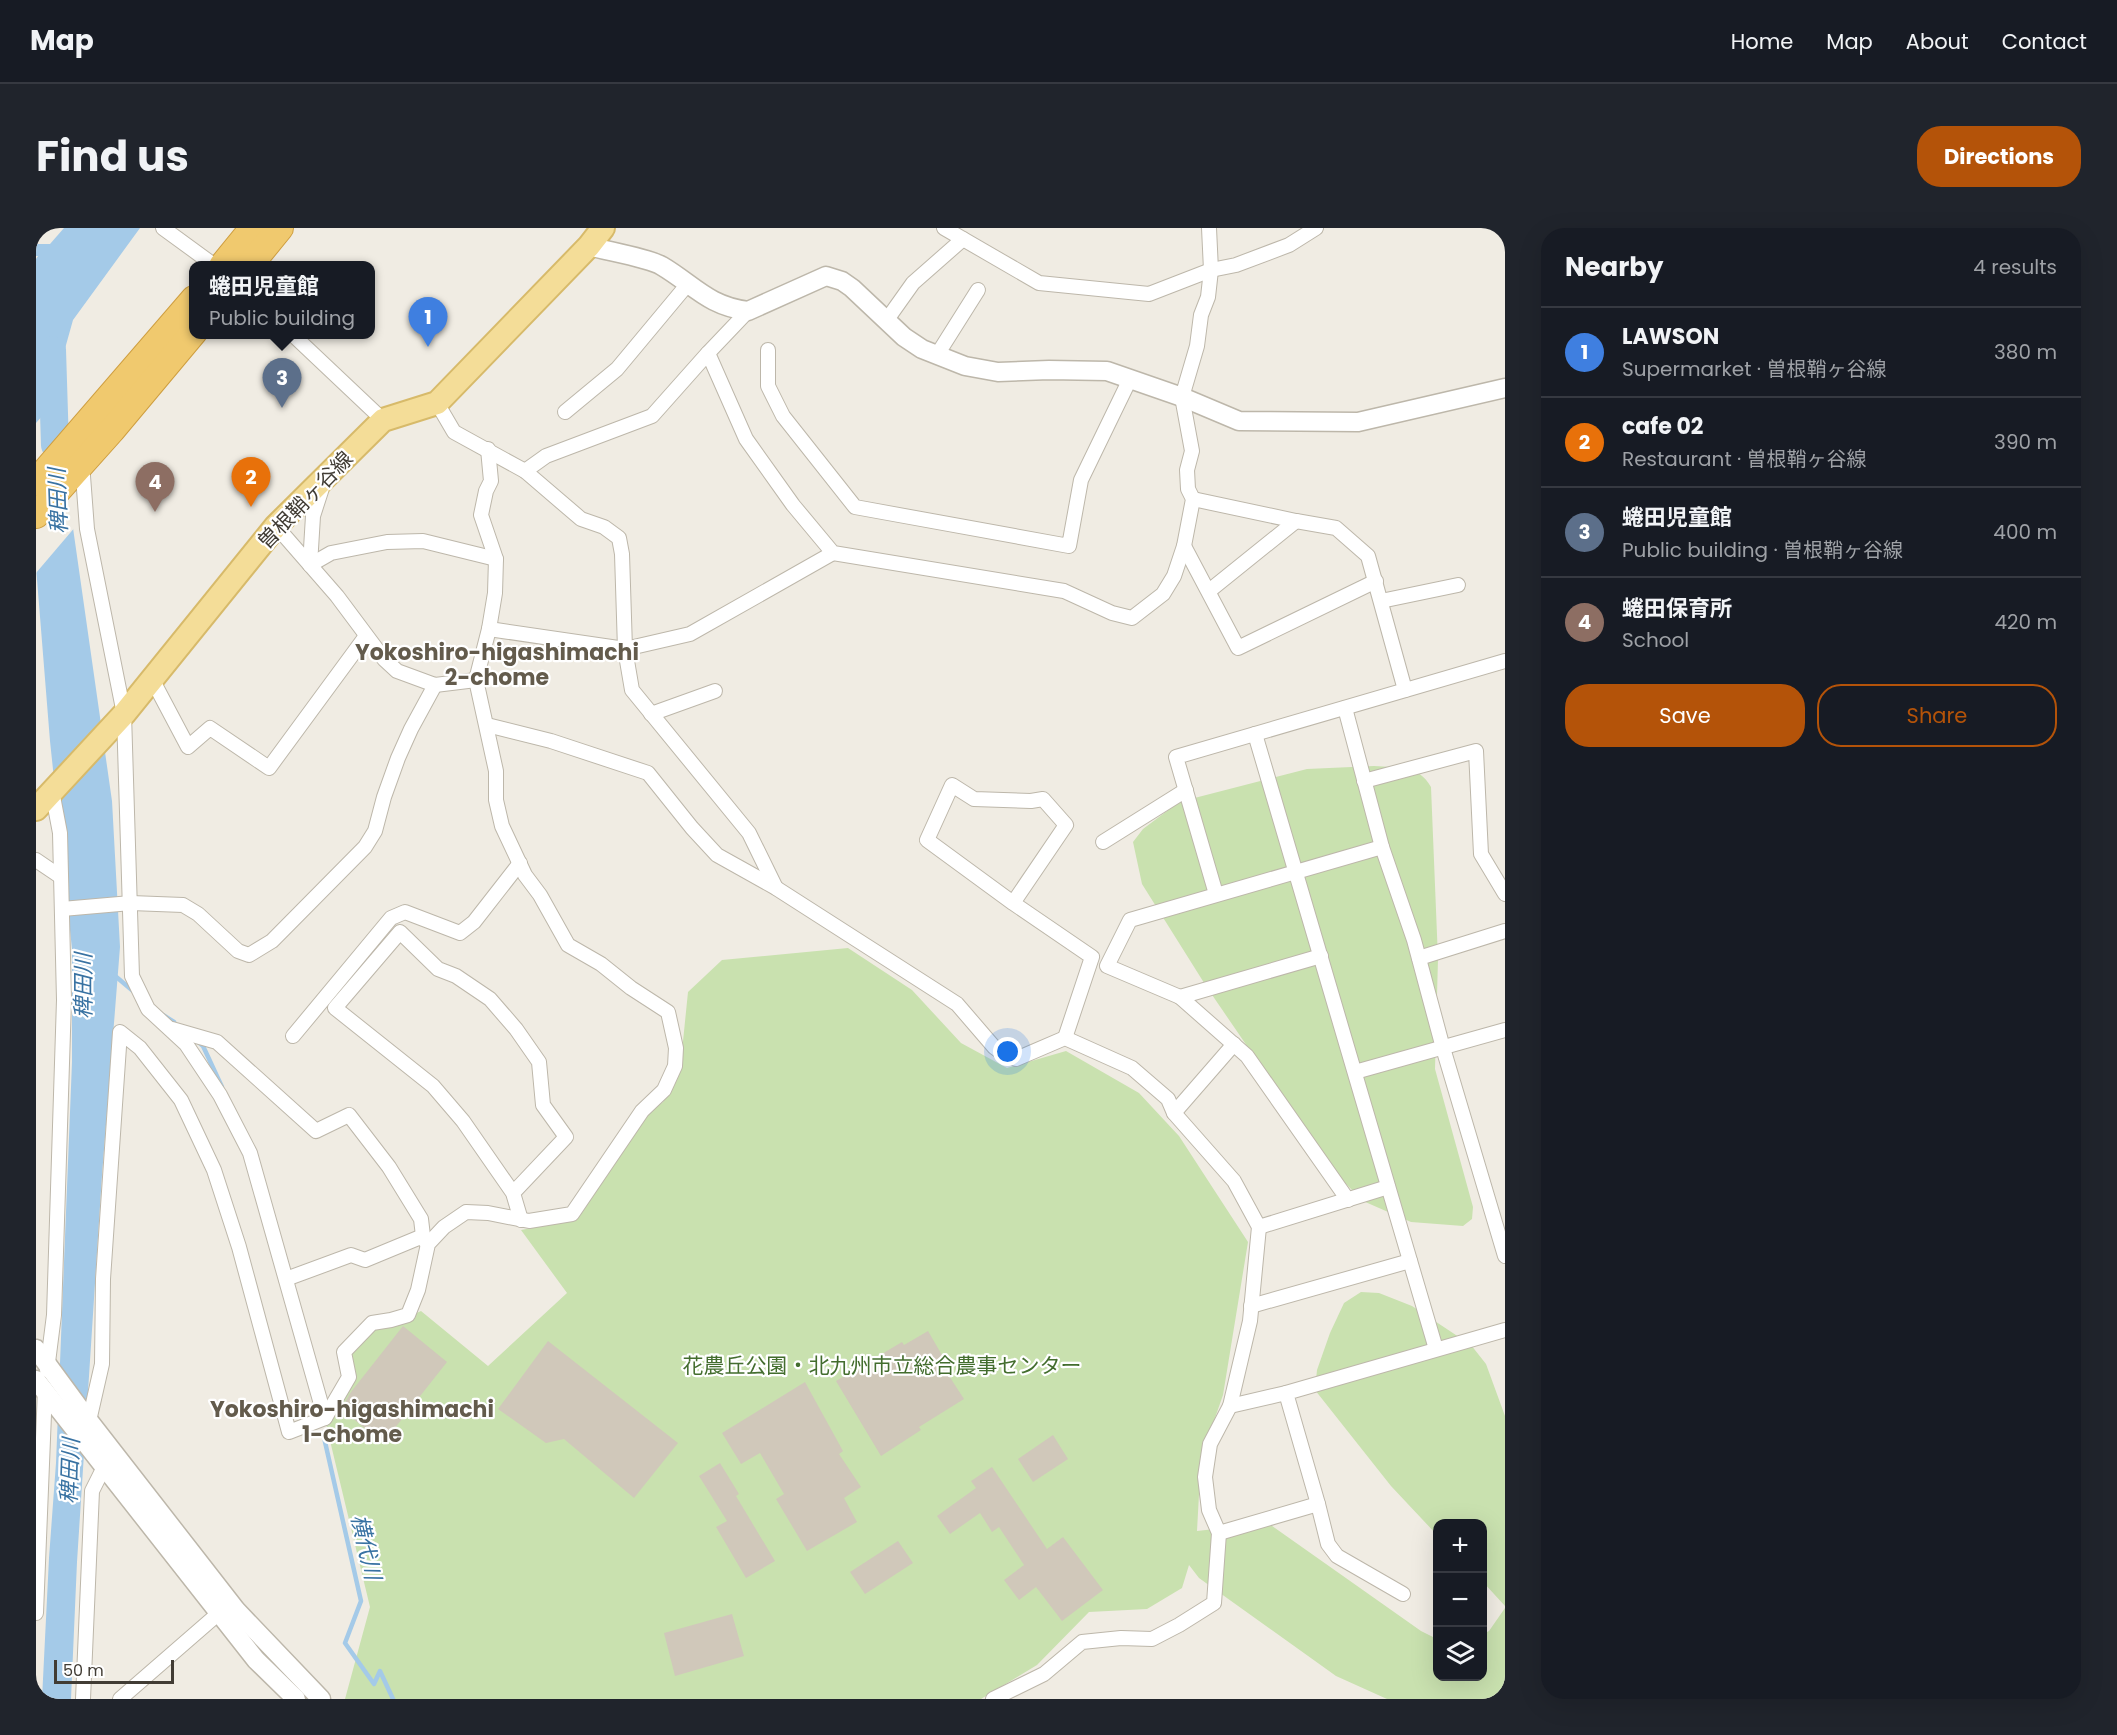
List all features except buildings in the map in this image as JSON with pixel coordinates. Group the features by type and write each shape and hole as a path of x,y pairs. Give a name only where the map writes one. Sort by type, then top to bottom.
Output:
{"highway":[{"path":"226,261 253,228"},
{"path":"253,261 280,228"},
{"path":"36,482 189,305"},
{"path":"36,515 112,430 189,338"}],"main road":[{"name":"曽根鞘ヶ谷線","path":"36,809 120,718 276,526 383,420 437,403 589,246 603,228"}],"street":[{"path":"163,228 208,261"},
{"path":"944,228 1039,283 1149,294 1211,270 1236,264 1289,245 1316,228"},
{"path":"489,628 625,649 690,634 833,553 1064,591 1112,613 1132,618 1163,594 1174,576 1184,546 1192,499 1188,489 1187,470 1192,451 1182,397 1197,346 1201,315 1208,297 1211,270 1209,228"},
{"path":"886,321 913,283 963,239"},
{"path":"589,246 660,264 687,285 718,304 748,311"},
{"path":"525,471 546,456 652,416 748,311 826,276 842,281 852,288 886,321 922,350 965,366 998,372 1049,369 1107,371 1182,397 1239,421 1358,422 1505,388"},
{"path":"566,412 617,369 687,285"},
{"path":"937,355 978,290"},
{"path":"297,339 383,420"},
{"path":"768,350 768,386 783,416 855,507 1069,546 1081,480 1130,379"},
{"path":"708,353 746,439 793,505 833,553"},
{"path":"437,403 454,432 525,471 581,519 604,527 619,538 622,554 625,649 632,690 749,833 776,888"},
{"path":"286,1279 351,1255 365,1260 425,1240 466,1212 488,1213 529,1221 572,1214 642,1111 664,1090 675,1066 676,1048 668,1012 631,988 601,964 568,945 520,863 502,826 496,800 496,771 476,680 495,593 496,559 481,515 486,490 491,482 488,449"},
{"path":"310,565 313,516 327,475"},
{"path":"82,476 87,529 120,718 132,976 148,1009 186,1044 220,1095 250,1153 325,1418"},
{"path":"1192,499 1336,528 1368,556 1405,690"},
{"path":"1209,591 1296,521"},
{"path":"276,526 337,596 384,659 397,671 435,685 476,680"},
{"path":"310,565 332,553 387,542 423,541 496,559"},
{"path":"1184,546 1238,648 1376,581"},
{"path":"1382,601 1458,585"},
{"path":"152,679 188,747 210,728 269,768 366,636"},
{"path":"1216,894 1176,757 1505,661"},
{"path":"62,909 127,903 183,905 198,914 238,951 249,955 272,940 365,847 375,831 398,758 435,685"},
{"path":"651,714 715,691"},
{"path":"1345,708 1382,847 1419,958 1443,1048 1505,1256"},
{"path":"487,725 551,741 648,773 717,855 776,888 957,1004 994,1047 1005,1055 1016,1059 1065,1038 1132,1068 1168,1099 1174,1113 1234,1181 1259,1227 1251,1306 1230,1406 1210,1444 1205,1476 1209,1510 1219,1533 1214,1604 1152,1639 1121,1638 1082,1642 1044,1674 993,1699"},
{"path":"1255,734 1436,1349"},
{"path":"1364,781 1476,751 1481,854 1505,894"},
{"path":"1013,903 1066,825 1043,799 1031,801 974,799 952,785 927,840 1013,903 1092,957 1065,1038"},
{"path":"1103,842 1186,790"},
{"path":"36,1613 40,1385 54,1315 64,1000 60,833 52,791"},
{"path":"1348,1200 1247,1056 1180,997 1107,966 1130,920 1296,870 1382,847"},
{"path":"36,860 61,877"},
{"path":"293,1036 391,918 405,912 460,933 474,922 520,863"},
{"path":"1419,958 1505,931"},
{"path":"513,1194 566,1137 543,1105 539,1062 516,1029 490,999 456,976 438,969 400,932 335,1008 433,1086 463,1121 513,1194 520,1220"},
{"path":"1180,997 1321,956"},
{"path":"92,1425 102,1364 103,1279 120,1032 140,1048 181,1100 214,1170 239,1247 289,1432 325,1418 349,1377 344,1352 372,1323 408,1315 418,1290 425,1240 422,1219 389,1167 349,1115 316,1131 217,1042 168,1027"},
{"path":"1355,1072 1505,1030"},
{"path":"1174,1113 1234,1044"},
{"path":"1259,1227 1388,1187"},
{"path":"1251,1306 1410,1261"},
{"path":"1230,1406 1286,1393 1505,1330"},
{"path":"45,1361 236,1610 315,1693"},
{"path":"40,1385 256,1660 290,1697 315,1693"},
{"path":"1286,1393 1328,1544 1337,1556 1403,1594"},
{"path":"83,1699 92,1491 104,1467"},
{"path":"1219,1533 1318,1504"},
{"path":"120,1699 219,1612"}],"green space":[{"path":"1399,767 1414,771 1420,774 1431,787 1438,959 1435,1069 1473,1207 1472,1219 1463,1226 1411,1222 1363,1201 1331,1169 1206,986 1142,884 1133,842 1143,829 1179,802 1307,769"},
{"name":"花農丘公園・北九州市立総合農事センター","path":"848,948 912,990 961,1043 1007,1068 1066,1051 1139,1093 1179,1136 1248,1242 1223,1395 1201,1458 1197,1531 1268,1523 1421,1631 1433,1637 1433,1681 1487,1681 1487,1632 1505,1608 1505,1699 1387,1699 1336,1676 1199,1578 1189,1565 1182,1588 1147,1609 1089,1612 1037,1665 981,1699 345,1699 370,1607 326,1424 349,1356 374,1328 390,1325 421,1311 488,1366 567,1293 521,1230 571,1220 642,1117 663,1102 681,1061 688,992 722,960"},
{"path":"1361,1292 1379,1293 1412,1306 1471,1345 1486,1364 1505,1416 1505,1606 1487,1586 1487,1519 1433,1519 1433,1531 1391,1486 1315,1390 1317,1370 1344,1303"}],"water":[{"path":"64,228 140,228 73,320 52,395 112,801 120,947 102,1175 77,1562 71,1699 42,1699 56,1463 72,1062 72,949 50,741 36,567 36,259 38,256 36,256 36,244 50,244"}],"pier":[{"path":"56,400 76,526 36,573 36,423"}],"waterway":[{"name":"稗田川","path":"52,350 55,445"},
{"name":"横代川","path":"114,975 133,991"},
{"name":"横代川","path":"163,1015 174,1022"},
{"name":"横代川","path":"196,1040 203,1046 222,1087"},
{"name":"横代川","path":"323,1433 361,1601 345,1643 374,1684 380,1671 393,1699"}],"place":[{"name":"LAWSON","path":"428,347"},
{"name":"蜷田児童館","path":"282,408"},
{"name":"cafe 02","path":"251,507"},
{"name":"蜷田保育所","path":"155,512"}],"district":[{"name":"Yokoshiro-higashimachi 2-chome","path":"497,665"},
{"name":"Yokoshiro-higashimachi 1-chome","path":"352,1422"}]}
